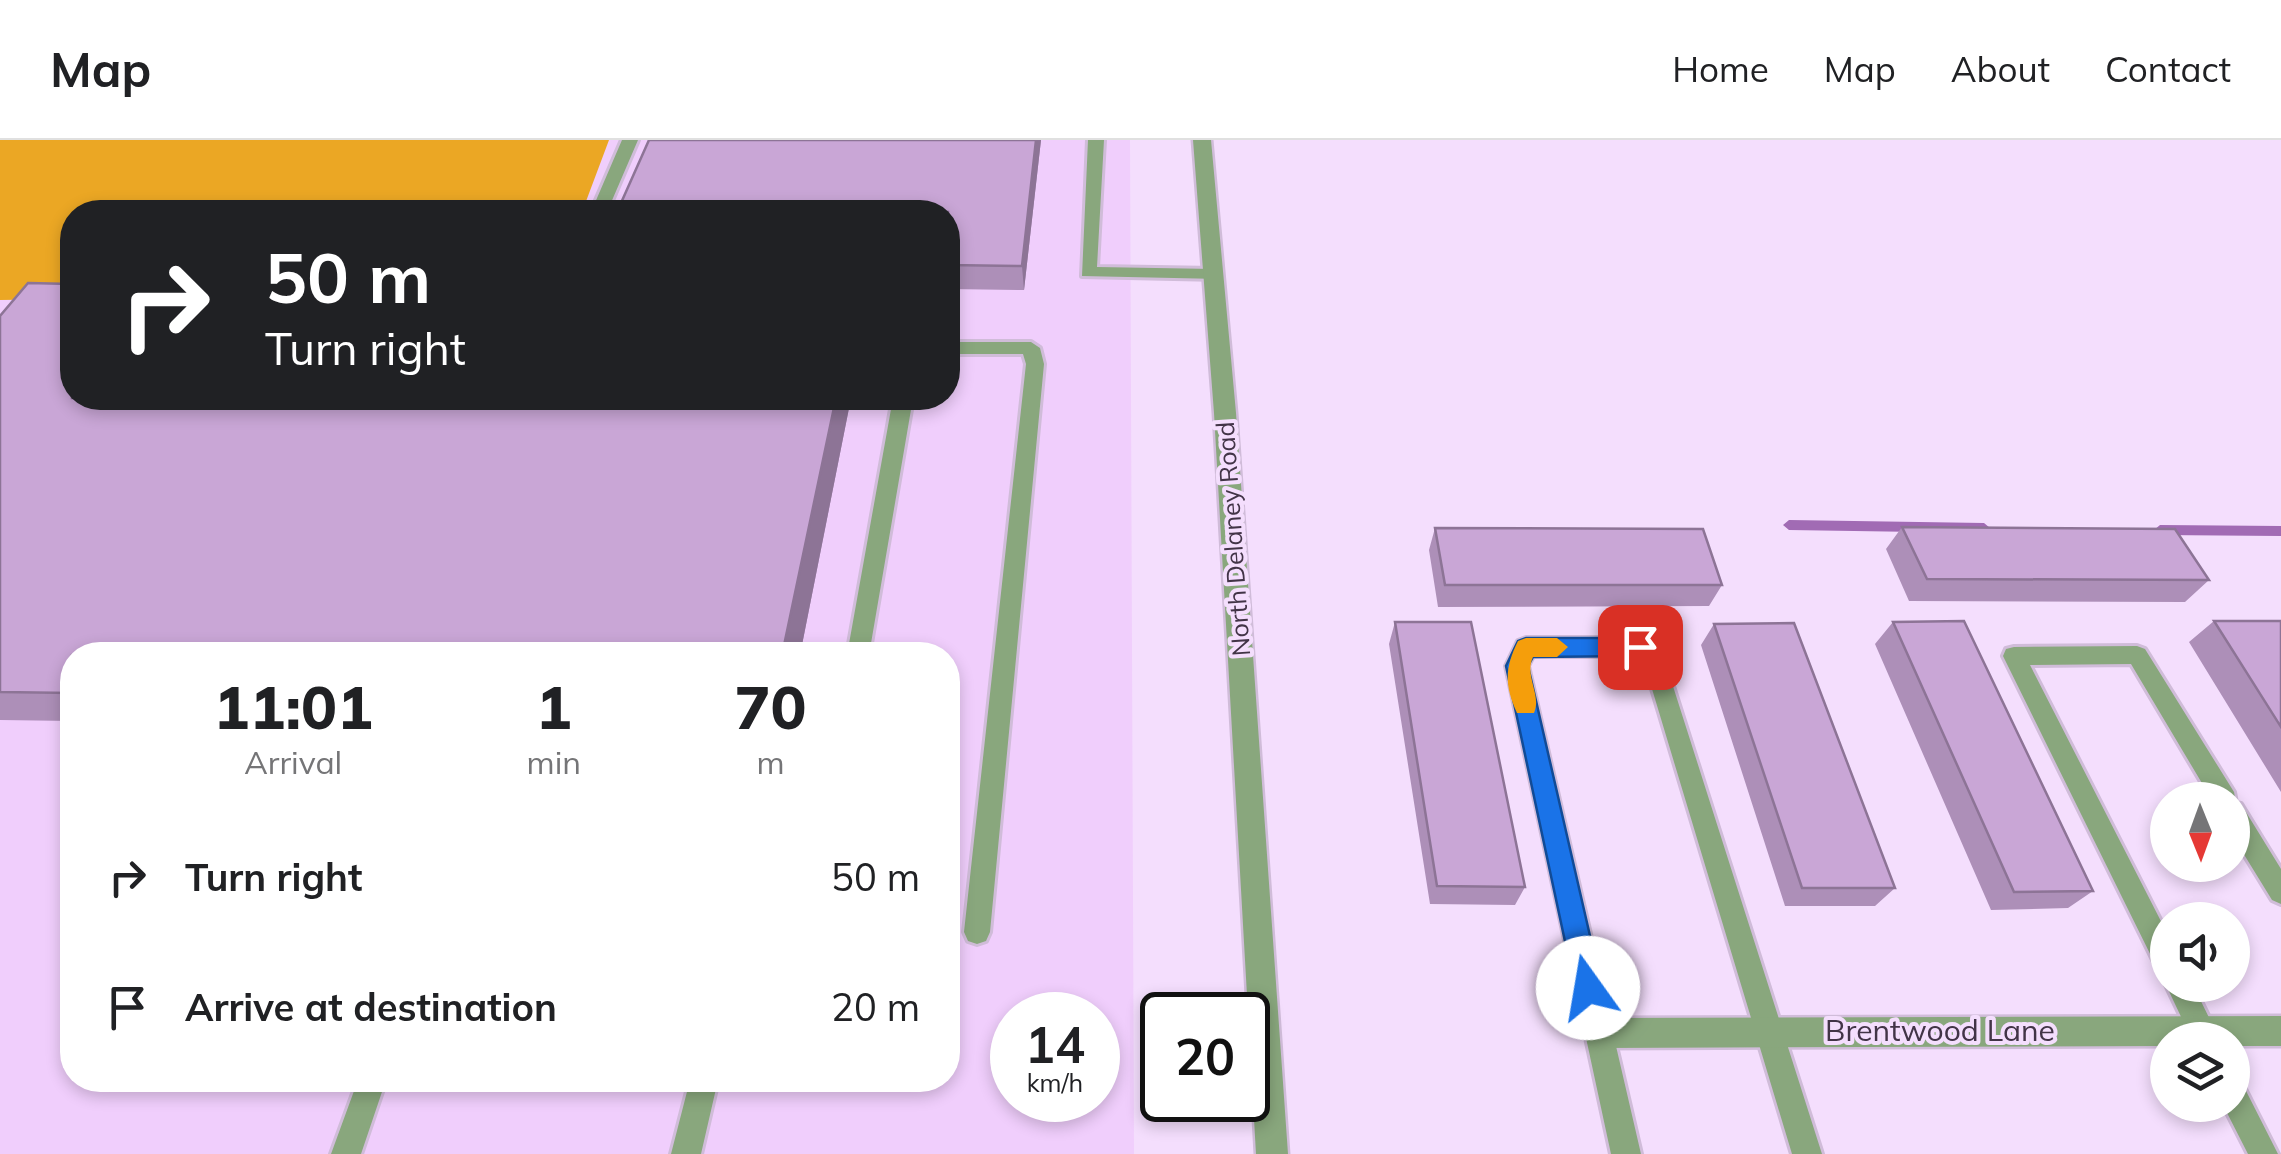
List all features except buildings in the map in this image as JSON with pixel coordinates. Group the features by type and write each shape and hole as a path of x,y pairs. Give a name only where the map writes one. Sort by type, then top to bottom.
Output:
{"street":[{"name":"North Delaney Road","path":"1202,140 1272,1154"},
{"name":"Brentwood Lane","path":"1599,1032 2150,1036"},
{"name":"Brentwood Lane","path":"2250,1034 2281,1032"}],"lane":[{"path":"604,200 630,140"},
{"path":"1096,140 1088,272 1214,275"},
{"path":"960,348 1031,348 1035,364 977,932"},
{"path":"860,642 900,410"},
{"path":"1626,1154 1517,666 1526,648 1640,647 1656,665 1807,1154"},
{"path":"2150,927 2014,656 2138,655 2214,782"},
{"path":"2250,841 2281,892"},
{"path":"346,1154 368,1092"},
{"path":"686,1154 701,1092"},
{"path":"2247,1122 2263,1154"}],"shaded area":[{"path":"0,140 1130,140 1134,1154 0,1154"},
{"path":"0,140 609,140 586,200 60,200 60,299 0,300"}],"waterway":[{"path":"1789,525 1984,528"},
{"path":"2160,530 2281,531"}],"slow traffic":[{"path":"1526,706 1517,666 1526,648 1557,647"}],"route":[{"path":"1588,988 1517,666 1526,648 1640,647"}]}
